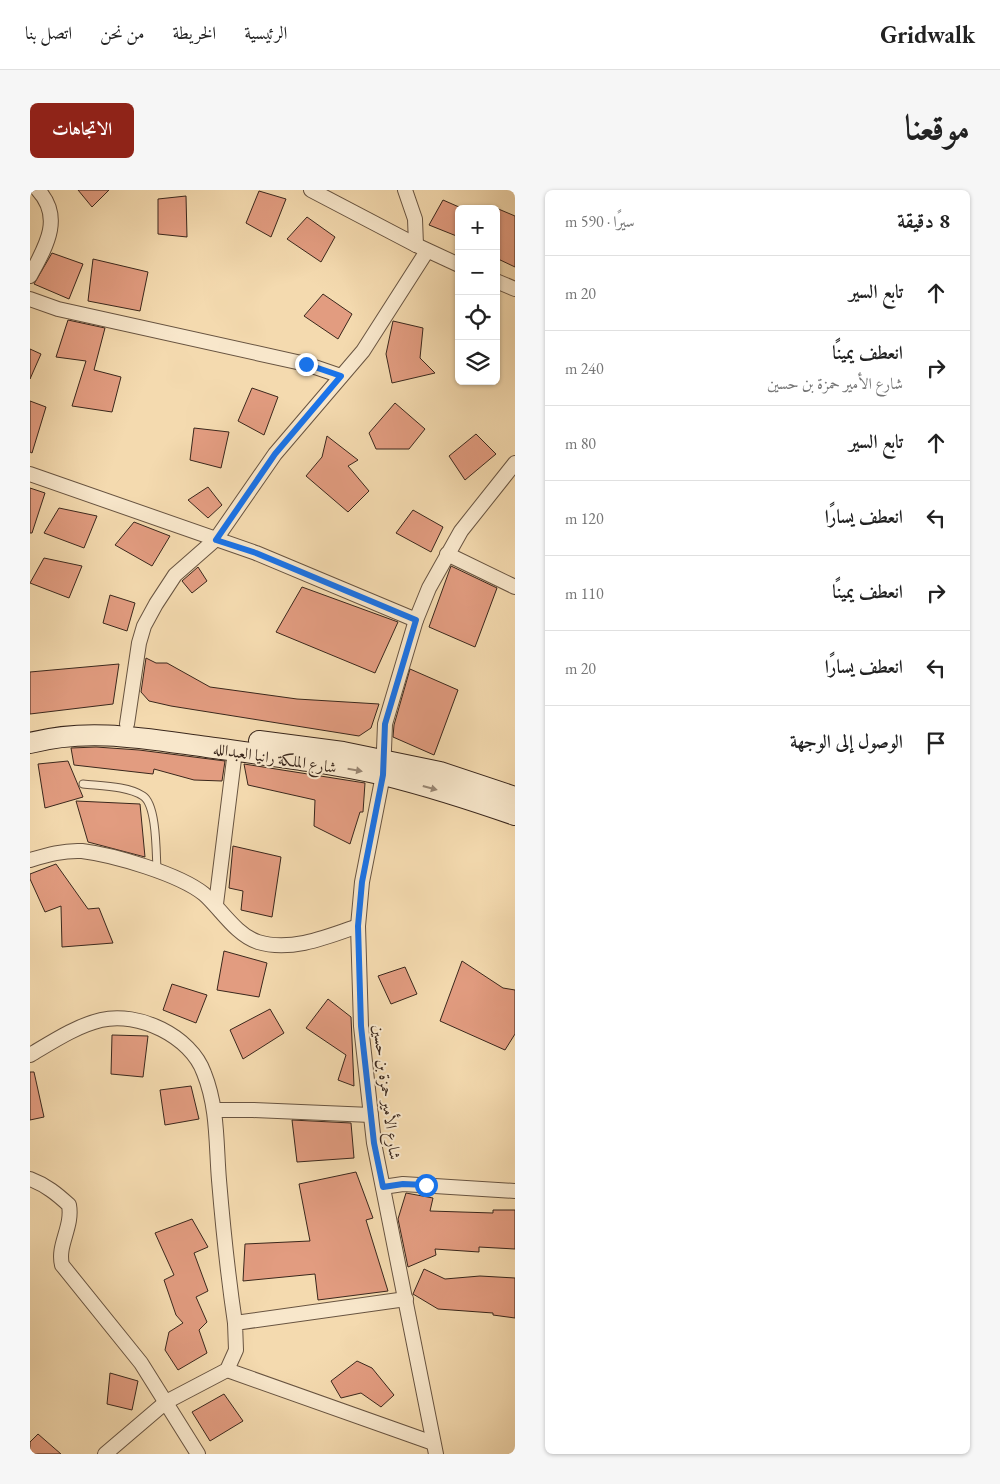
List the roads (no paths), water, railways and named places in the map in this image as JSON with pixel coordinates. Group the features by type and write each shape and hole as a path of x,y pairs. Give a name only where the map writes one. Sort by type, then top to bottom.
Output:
{"main road":[{"name":"شارع الملكة رانيا العبدالله","path":"30,730 63,723 127,724 343,752 515,815"},
{"name":"شارع الملكة رانيا العبدالله","path":"30,743 61,736 125,736 383,768 440,772 515,796"}],"street":[{"path":"30,276 47,244 52,227 47,202 38,190"},
{"path":"311,190 455,263"},
{"path":"127,724 139,643 144,626 175,575 216,540 275,454 363,351 422,248 405,190"},
{"path":"500,283 515,289"},
{"path":"30,299 58,309 306,364 341,376"},
{"name":"شارع الأمير حمزة بن حسين","path":"434,1448 383,1187 371,1115 361,1026 358,926 362,882 383,768 385,724 416,620 429,588 447,554 476,512 515,463"},
{"path":"30,474 256,553 416,620"},
{"path":"447,554 515,587"},
{"path":"216,904 235,751"},
{"path":"30,860 65,851 81,851 157,871 199,890 216,904 243,934 256,941 270,944 306,942 358,926"},
{"path":"30,1055 81,1027 100,1020 117,1017 149,1023 174,1038 194,1057 204,1071 216,1110 219,1189 235,1323 236,1350 227,1370 166,1402 105,1454"},
{"path":"216,1110 371,1115"},
{"path":"30,1179 56,1192 69,1206 71,1221 61,1252 62,1265 116,1330 166,1402 198,1454"},
{"path":"383,1187 411,1184 515,1191"},
{"path":"235,1323 406,1299"},
{"path":"227,1370 434,1448"}],"lane":[{"path":"83,784 136,793 147,799 152,813 157,871"}]}
